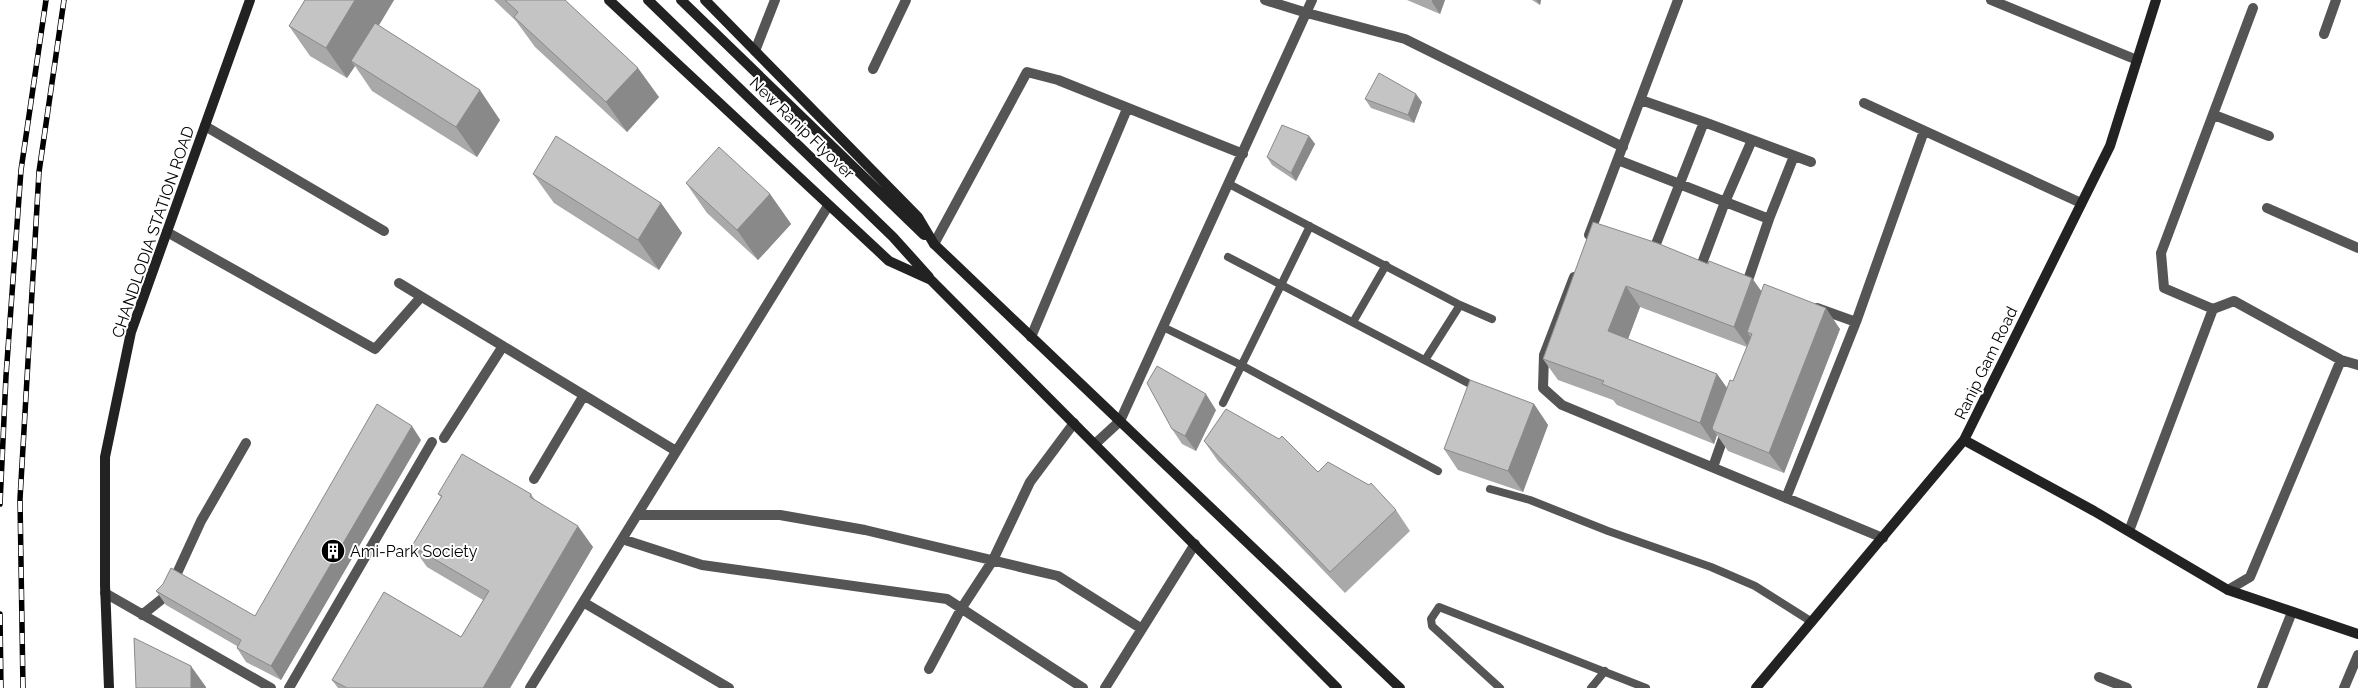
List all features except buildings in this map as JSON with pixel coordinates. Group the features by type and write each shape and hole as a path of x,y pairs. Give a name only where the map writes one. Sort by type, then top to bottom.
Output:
{"street":[{"name":"CHANDLODIA STATION ROAD","path":"109,688 105,593 105,457 132,332 250,0"},
{"path":"609,0 889,261 931,280"},
{"name":"New Ranip Flyover","path":"648,0 893,237 931,280 1337,688"},
{"name":"New Ranip Flyover","path":"681,0 1031,337 1400,688"},
{"path":"705,0 918,217 934,244"},
{"path":"755,51 775,0"},
{"path":"873,69 906,0"},
{"path":"1264,0 1307,14 1405,39 1623,147"},
{"path":"1095,444 1120,421 1312,0"},
{"path":"1585,245 1597,229 1618,160 1678,0"},
{"path":"1990,0 2137,60"},
{"name":"Ranip Gam Road","path":"1756,688 1964,440 2110,146 2156,0"},
{"path":"2324,34 2336,0"},
{"path":"2253,8 2161,252 2164,288 2213,309 2234,301 2341,360 2358,366"},
{"path":"934,244 1027,72 1058,80 1242,154"},
{"path":"1641,100 1811,162"},
{"path":"1864,103 2081,204"},
{"path":"1031,337 1127,109"},
{"path":"2214,115 2269,136"},
{"path":"1654,249 1704,122"},
{"path":"205,126 384,231"},
{"path":"1786,498 1856,322 1924,131"},
{"path":"1702,266 1725,202 1752,140"},
{"path":"1747,283 1769,219 1794,156"},
{"path":"1618,160 1769,219"},
{"path":"530,688 828,206"},
{"path":"2267,208 2358,248"},
{"path":"167,232 375,349 421,297"},
{"path":"1578,264 1544,355 1543,388 1562,404 1882,538"},
{"path":"399,284 676,451"},
{"path":"1803,303 1856,322"},
{"path":"2129,531 2213,309"},
{"path":"444,438 503,346"},
{"path":"2228,590 2250,577 2341,360"},
{"path":"534,479 584,395"},
{"path":"1713,467 1731,416"},
{"path":"929,669 961,609 993,560 1030,482 1074,423"},
{"path":"1964,440 2129,531 2228,590 2358,634"},
{"path":"289,688 432,442"},
{"path":"142,615 167,595 201,521 246,443"},
{"path":"636,515 780,515 865,530 1058,576 1142,629"},
{"path":"622,539 702,565 947,599 1083,688"},
{"path":"1105,688 1195,544"},
{"path":"105,593 271,688"},
{"path":"583,602 729,688"},
{"path":"2262,688 2292,612"},
{"path":"2344,688 2358,655"},
{"path":"2099,677 2127,688"}],"lane":[{"path":"1229,184 1492,320"},
{"path":"1223,403 1310,226"},
{"path":"1228,257 1281,283 1468,383"},
{"path":"1353,322 1386,265"},
{"path":"1425,360 1460,305"},
{"path":"1163,327 1241,365 1438,471"},
{"path":"1490,488 1530,500 1608,531 1711,567 1755,586 1812,622"},
{"path":"1500,688 1432,626 1431,619 1438,607 1646,688"},
{"path":"1591,688 1605,671"}],"railway":[{"path":"0,504 6,376 21,170 46,0"},
{"path":"23,688 20,499 39,172 64,0"},
{"path":"0,614 1,688"}],"place":[{"name":"Ami-Park Society","path":"333,551"}]}
